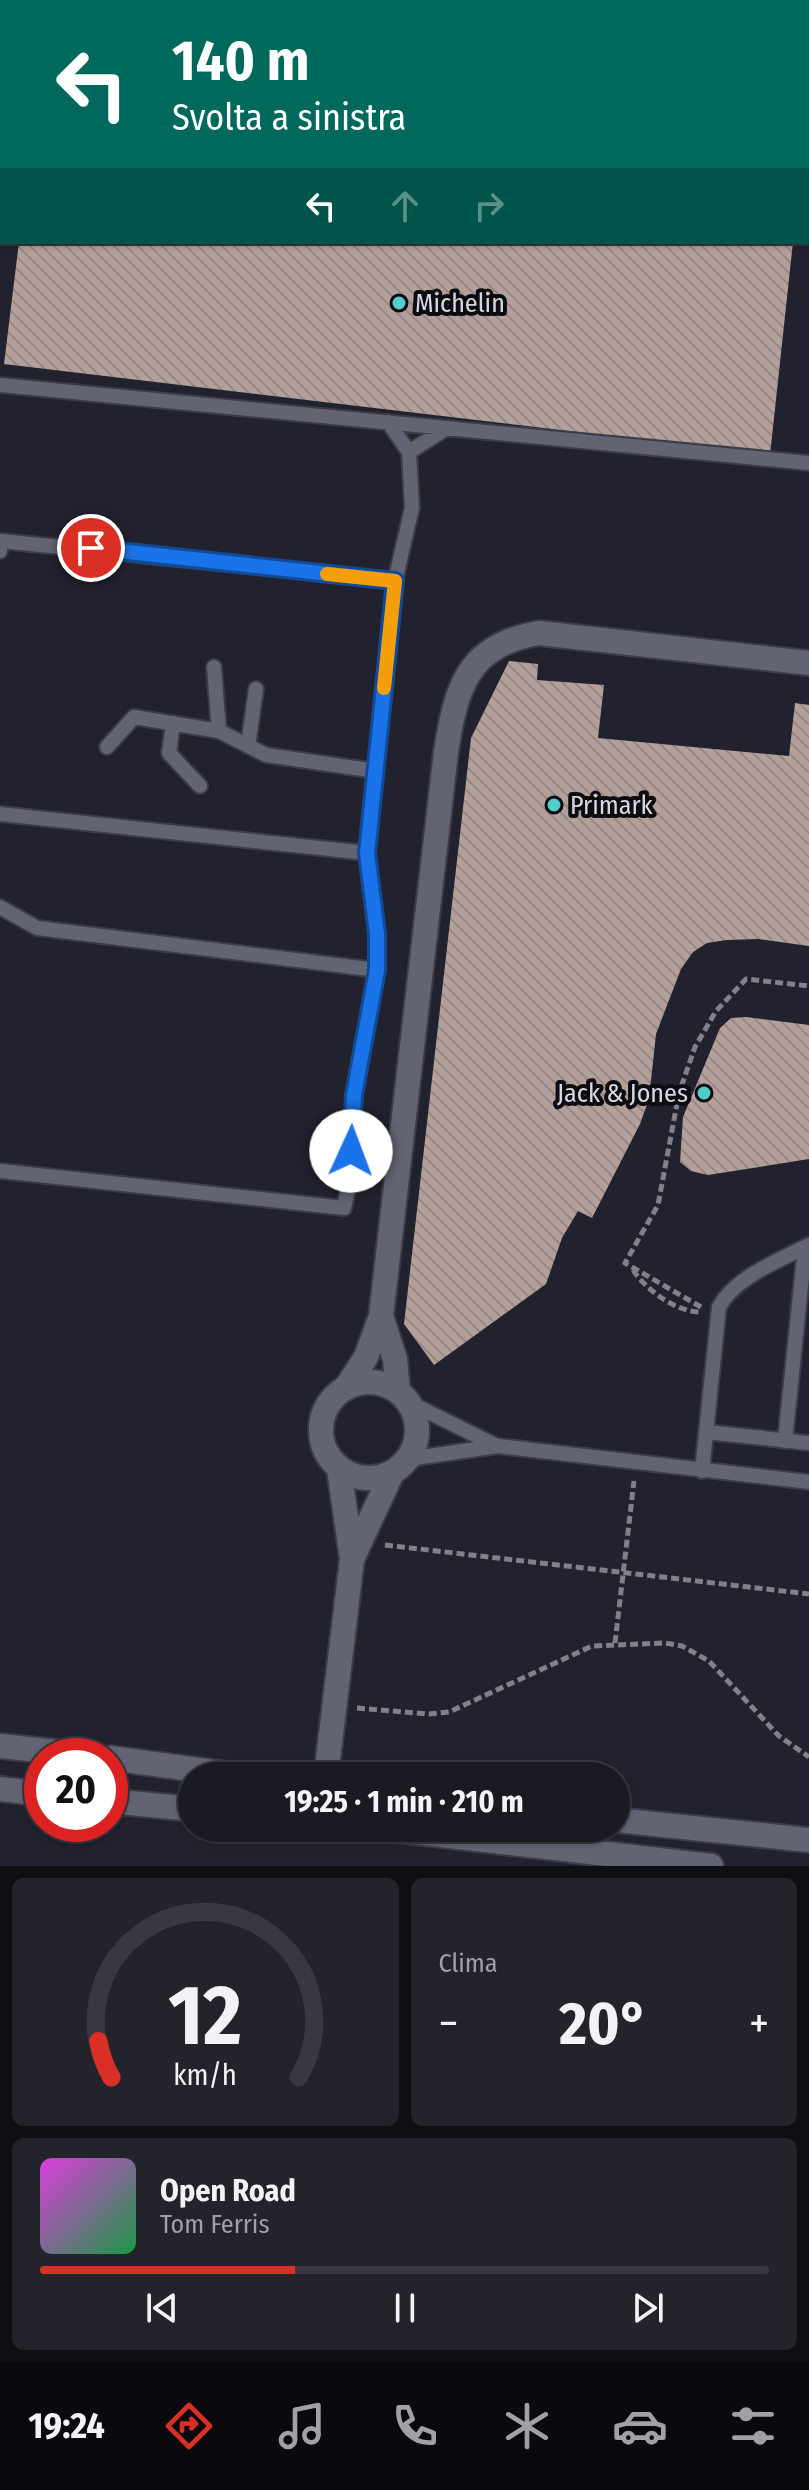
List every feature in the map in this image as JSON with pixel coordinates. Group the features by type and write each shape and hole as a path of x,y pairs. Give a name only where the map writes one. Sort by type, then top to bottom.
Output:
{"street":[{"path":"346,1388 366,1357 381,1316 446,752 452,713 461,683 472,665 508,641 551,633 809,663"},
{"path":"356,1550 416,1441 417,1427 403,1397 381,1316"},
{"path":"328,1762 356,1550 339,1469 323,1447 321,1420 334,1396 346,1388 372,1382 403,1397"},
{"path":"339,1469 365,1479 400,1466"},
{"path":"0,1746 24,1749"},
{"path":"128,1760 178,1767"},
{"path":"0,1789 24,1792"},
{"path":"128,1803 178,1808"},
{"path":"630,1821 809,1840"},
{"path":"502,1842 711,1866"}],"lane":[{"path":"0,385 809,463"},
{"path":"0,1171 344,1208 350,1179 354,1095 377,970 377,934 367,853 395,581 412,508 409,452 388,422"},
{"path":"409,452 447,428"},
{"path":"0,544 395,581"},
{"path":"214,667 219,731"},
{"path":"248,746 256,689"},
{"path":"107,747 134,717 219,731 266,755 376,771"},
{"path":"173,723 169,753 200,786"},
{"path":"0,814 367,853"},
{"path":"0,907 37,928 377,970"},
{"path":"702,1471 719,1307 723,1299 763,1268 807,1246"},
{"path":"785,1441 807,1246"},
{"path":"403,1397 498,1446"},
{"path":"707,1432 809,1443"},
{"path":"400,1466 498,1446 809,1482"}],"path":[{"path":"695,1303 625,1263 658,1205 679,1093 695,1047 716,1011 746,979 809,986"},
{"path":"631,1267 642,1285 689,1312"},
{"path":"615,1643 636,1463"},
{"path":"356,1550 623,1572 809,1594"},
{"path":"336,1706 429,1714 449,1712 576,1652 602,1643 665,1643 696,1652 709,1661 779,1736 809,1757"}],"building":[{"name":"Michelin","path":"19,244 793,244 770,455 4,364"},
{"path":"509,661 538,664 537,680 604,685 598,738 789,756 795,703 809,705 809,946 758,939 727,940 707,943 693,952 681,969 656,1034 649,1099 640,1124 592,1218 578,1211 562,1238 546,1284 434,1365 404,1324 471,738"},
{"path":"731,1018 809,1025 809,1159 708,1175 691,1171 680,1162 683,1117 720,1028"}],"slow traffic":[{"path":"327,574 395,581 384,688"}],"place":[{"name":"Michelin","path":"399,303"},
{"name":"Primark","path":"554,805"},
{"name":"Jack & Jones","path":"704,1093"}],"route":[{"path":"91,548 395,581 367,853 377,934 377,970 354,1095 351,1151"}]}
